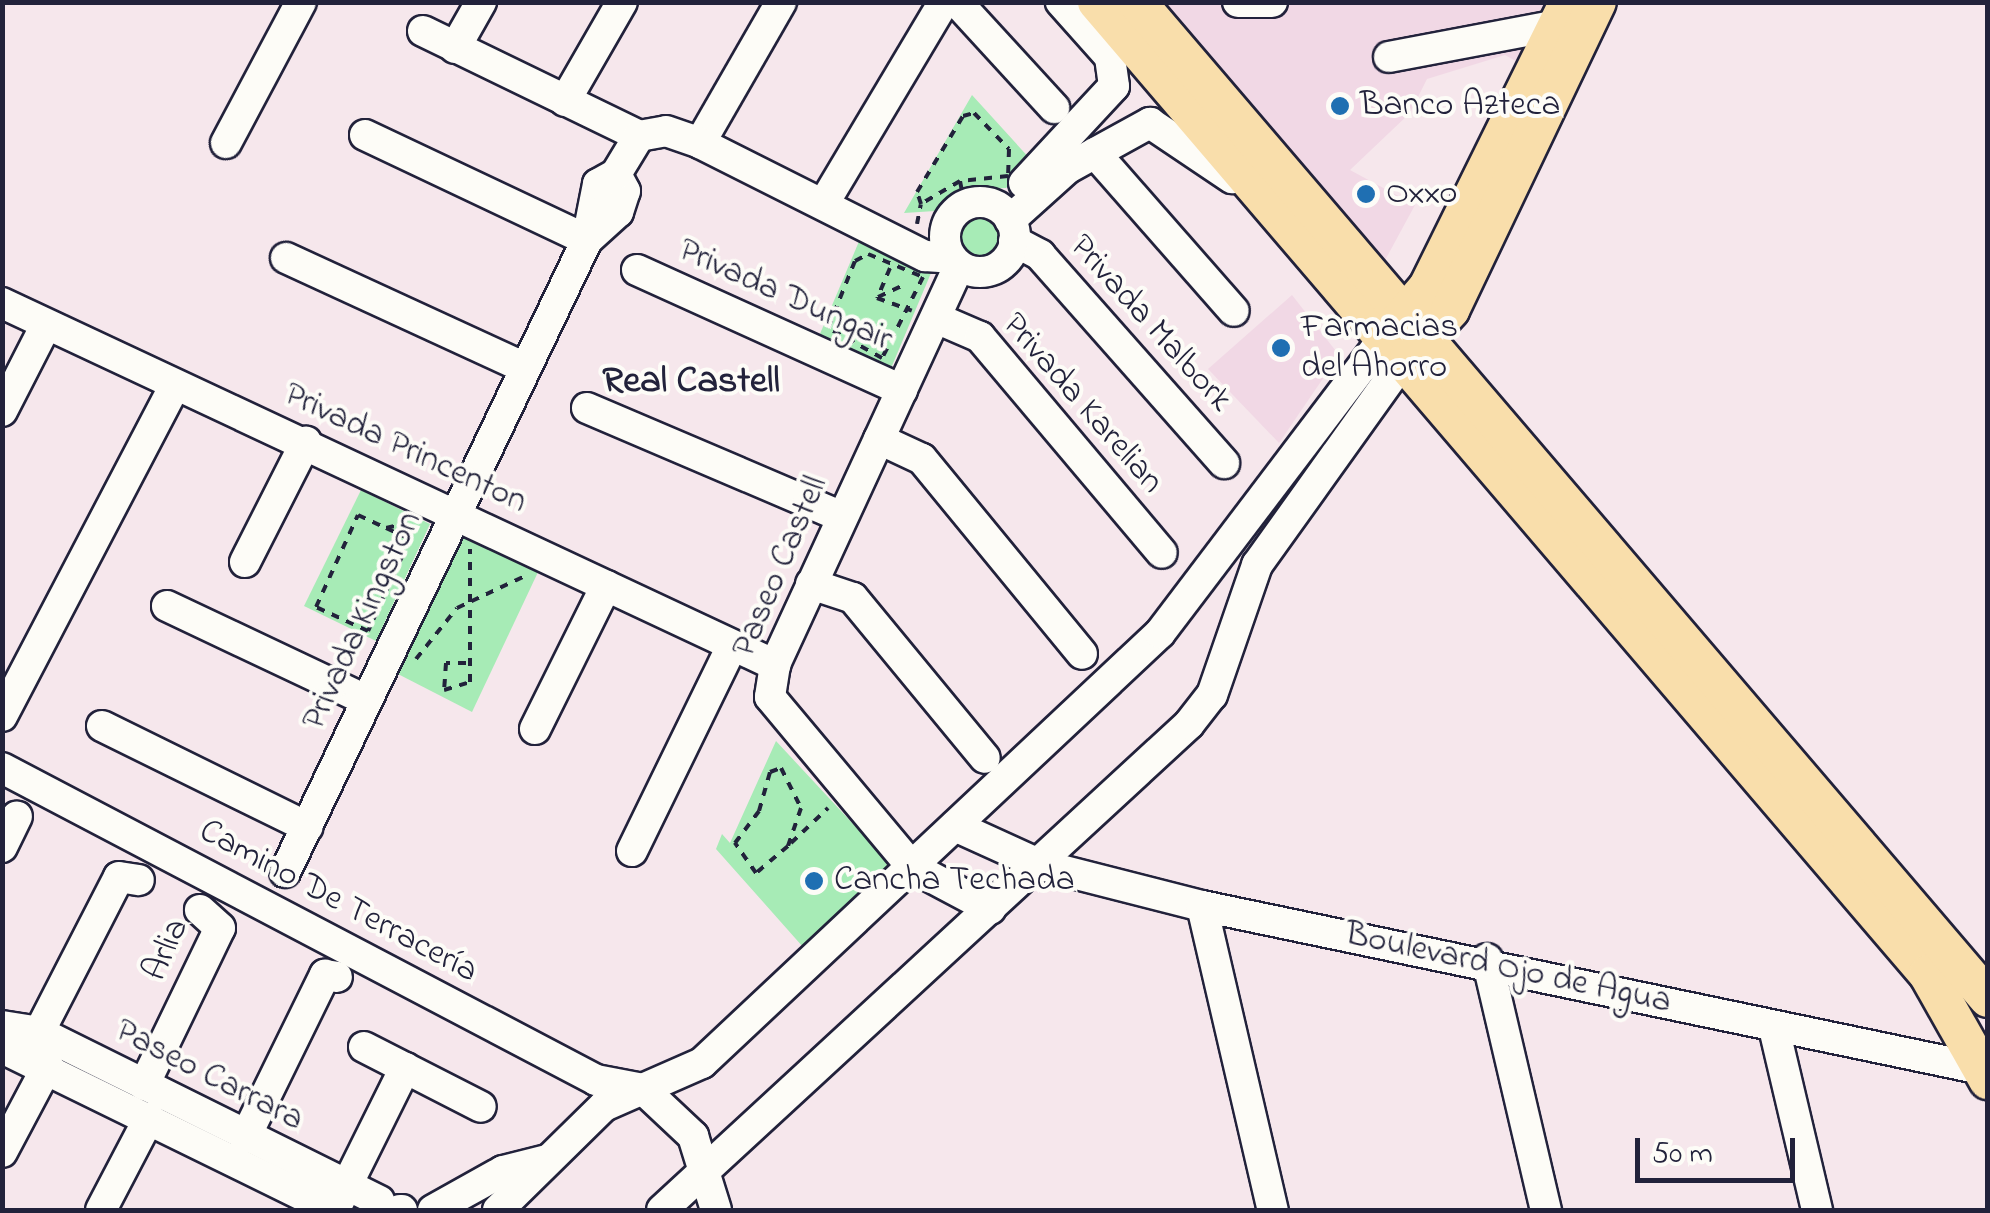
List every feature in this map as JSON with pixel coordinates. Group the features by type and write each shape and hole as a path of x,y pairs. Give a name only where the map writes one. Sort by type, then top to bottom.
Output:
{"main road":[{"name":"Boulevard Ojo de Agua","path":"1098,2 1263,193 1404,339 1988,998"},
{"path":"1404,339 1450,310 1597,2"},
{"name":"Boulevard Ojo de Agua","path":"1153,8 1404,339 1928,974 1954,1009 1984,1066"},
{"path":"1404,339 1564,14"}],"street":[{"path":"226,143 301,2"},
{"path":"455,48 481,2"},
{"path":"565,100 622,2"},
{"path":"700,144 781,2"},
{"path":"824,203 944,2"},
{"path":"958,2 1054,108"},
{"path":"423,32 639,136 666,131 904,241 955,262 994,269 1007,223 1114,86 1110,57 1061,2"},
{"path":"1238,2 1272,2"},
{"path":"1389,57 1564,14"},
{"path":"1007,223 1096,153 1150,122 1263,193"},
{"path":"365,135 587,240"},
{"name":"Privada Kingston","path":"285,872 384,661 464,516 525,368 587,240 618,212 625,191 616,174 639,136"},
{"path":"1096,153 1234,311"},
{"path":"904,241 957,204"},
{"path":"957,204 1007,223"},
{"path":"955,262 957,204"},
{"name":"Privada Malbork","path":"1007,223 1040,254 1224,463"},
{"path":"286,258 525,368"},
{"name":"Paseo Castell","path":"955,262 936,318 775,665 775,710 912,866 991,910"},
{"name":"Privada Dungair","path":"637,270 902,390"},
{"name":"Privada Princenton","path":"2,303 306,442 775,665"},
{"name":"Privada Karelian","path":"936,318 980,337 1162,553"},
{"path":"2,411 46,325"},
{"path":"498,1210 604,1106 702,1063 1160,633 1404,339"},
{"path":"662,1210 991,910 1212,695 1257,565 1404,339"},
{"path":"2,716 175,385"},
{"path":"587,408 842,517"},
{"path":"879,440 922,459 1082,654"},
{"path":"245,562 306,442"},
{"path":"811,584 853,598 984,758"},
{"path":"535,729 606,586"},
{"path":"167,606 366,700"},
{"path":"632,851 732,646"},
{"path":"102,726 307,826"},
{"name":"Camino De Terracería","path":"2,768 596,1080 643,1089"},
{"path":"2,847 17,816"},
{"name":"Boulevard Ojo de Agua","path":"955,826 1040,864 1202,906 1487,960 1774,1028 1984,1066"},
{"path":"2,1152 29,1050 119,877 140,880"},
{"path":"1202,906 1273,1210"},
{"name":"Arlia","path":"144,1085 220,928 200,910"},
{"path":"1487,960 1546,1210"},
{"path":"245,1138 325,976 337,977"},
{"name":"Paseo Carrara","path":"2,1026 29,1050 149,1118 338,1202 394,1207"},
{"path":"1774,1028 1818,1210"},
{"path":"364,1047 482,1107"},
{"name":"Paseo Carrara","path":"29,1050 144,1085 245,1138 338,1202"},
{"path":"338,1202 405,1068"},
{"path":"643,1089 693,1136 716,1210"},
{"path":"101,1210 149,1118"},
{"path":"432,1210 502,1171 550,1159"}],"path":[{"path":"877,298 904,241 917,192 962,116 974,113 1002,136 1012,167 996,184 957,204 904,241 856,262 830,335 887,356 900,308 923,277 904,241"},
{"path":"904,241 906,284 914,293"},
{"path":"877,298 906,284"},
{"path":"877,298 936,318"},
{"path":"386,528 410,539 368,631 316,607 358,515 386,528 464,516 468,602 466,663 465,690 444,690 446,663 466,663"},
{"path":"384,661 402,669 468,602 512,588 540,554"},
{"path":"788,846 801,808 788,772 775,769 735,851 756,872 788,846 845,791"}],"shaded area":[{"path":"1154,3 1553,3 1525,66 1505,55 1427,79 1410,113 1350,170 1415,205 1383,264"},
{"path":"1292,295 1339,355 1279,443 1208,369"}],"green space":[{"path":"972,95 1032,161 1006,188 967,189 935,211 904,213"},
{"path":"979,212 997,219 1004,237 997,255 979,262 961,255 954,237 961,219"},
{"path":"860,239 931,273 889,373 817,341"},
{"path":"361,490 430,524 376,641 304,606"},
{"path":"463,534 539,570 472,712 396,673"},
{"path":"776,741 893,867 803,947 716,849 722,834 730,843"}],"place":[{"name":"Banco Azteca","path":"1340,106"},
{"name":"Oxxo","path":"1366,194"},
{"name":"Farmacias del Ahorro","path":"1281,348"},
{"name":"Cancha Techada","path":"814,881"}],"district":[{"name":"Real Castell","path":"691,383"}]}
